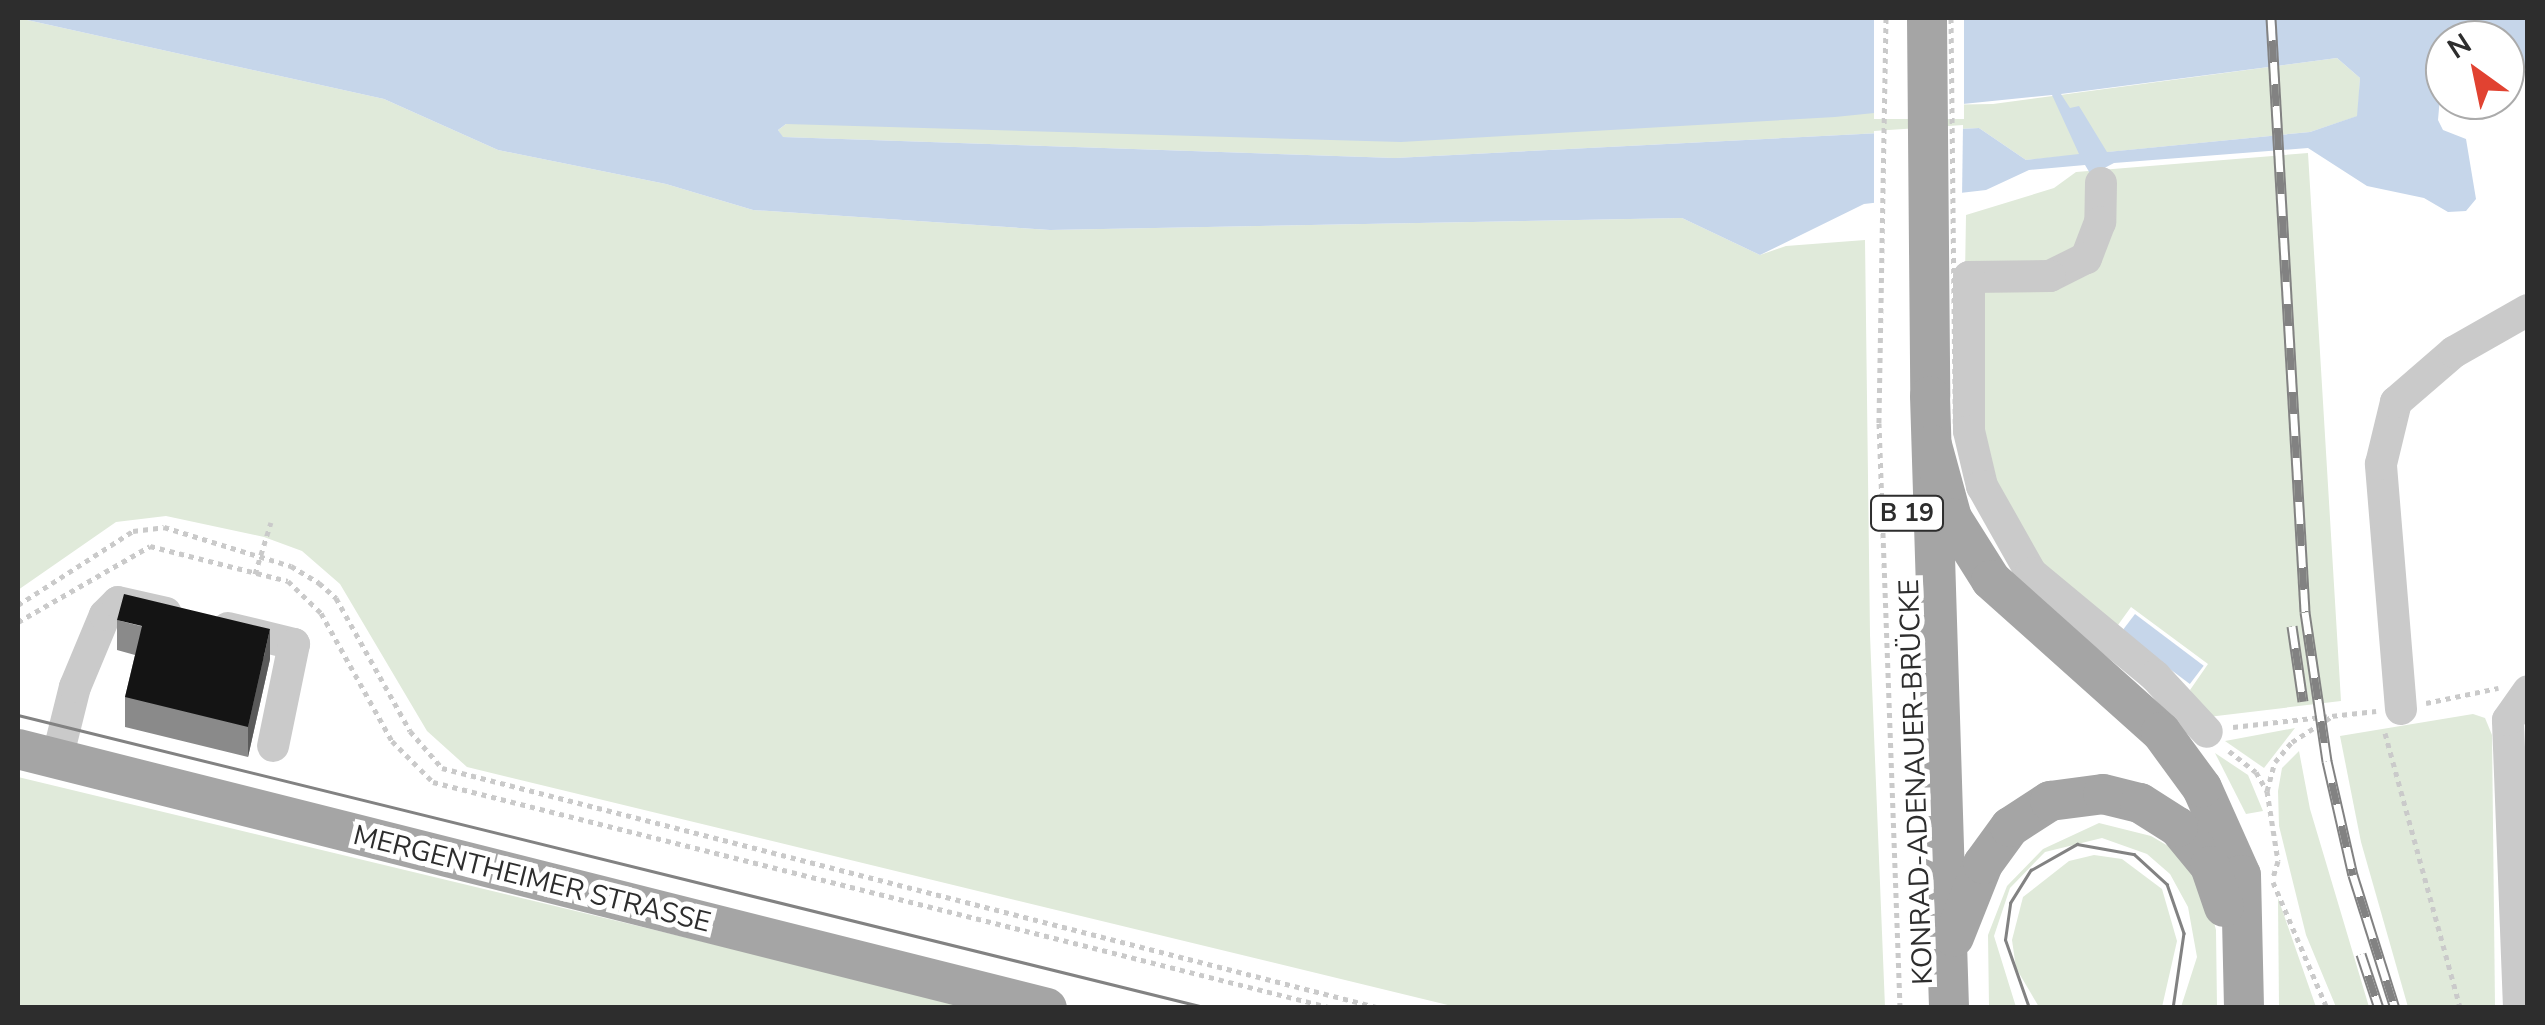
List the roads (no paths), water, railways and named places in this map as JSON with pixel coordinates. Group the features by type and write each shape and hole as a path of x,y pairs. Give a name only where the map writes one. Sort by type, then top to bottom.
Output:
{"main road":[{"name":"KONRAD-ADENAUER-BRÜCKE","path":"1903,18 1910,689 1924,1008"},
{"name":"B 19","path":"1927,18 1944,440 1950,1008"},
{"path":"1944,440 1952,518 1991,580 2161,732 2202,788 2240,875 2243,991"},
{"name":"MERGENTHEIMER STRASSE","path":"18,749 1047,1008"},
{"path":"1948,955 1982,864 2010,827 2034,808 2067,796 2103,794 2140,802 2178,827 2210,866 2243,991"}],"street":[{"path":"2101,183 2100,222 2086,258 2050,276 1968,277 1969,431 1982,486 2031,573 2155,676 2207,732"},
{"path":"2390,710 2381,464 2396,402 2454,352 2528,310"},
{"path":"57,759 75,686 105,615 118,602 294,644 273,746"},
{"path":"2518,689 2508,720 2519,1008"}],"water":[{"path":"18,18 2527,18 2525,73 2525,20 2425,20 2425,120 2438,120 2443,130 2466,139 2476,199 2466,211 2448,212 2424,198 2367,186 2308,148 2114,163 2091,175 2085,165 2029,170 1986,190 1864,204 1760,255 1682,218 1050,230 753,210 666,184 498,150 384,99","holes":["2337,58 2360,78 2357,116 2310,132 2107,152 2079,106 2070,108 2061,94","2052,95 2079,154 2026,160 1979,128 1395,158 783,137 778,130 786,124 1401,142 1835,117"]},
{"path":"2135,614 2204,666 2190,684 2121,632"}],"tram line":[{"path":"18,715 1208,1008"},
{"path":"2029,1008 2005,940 2010,903 2031,870 2077,844 2134,854 2167,884 2184,933 2173,1008"}],"railway":[{"path":"2271,18 2305,612 2327,761 2353,875 2395,1008"},
{"path":"2292,626 2303,701"},
{"path":"2361,954 2379,1008"}]}
